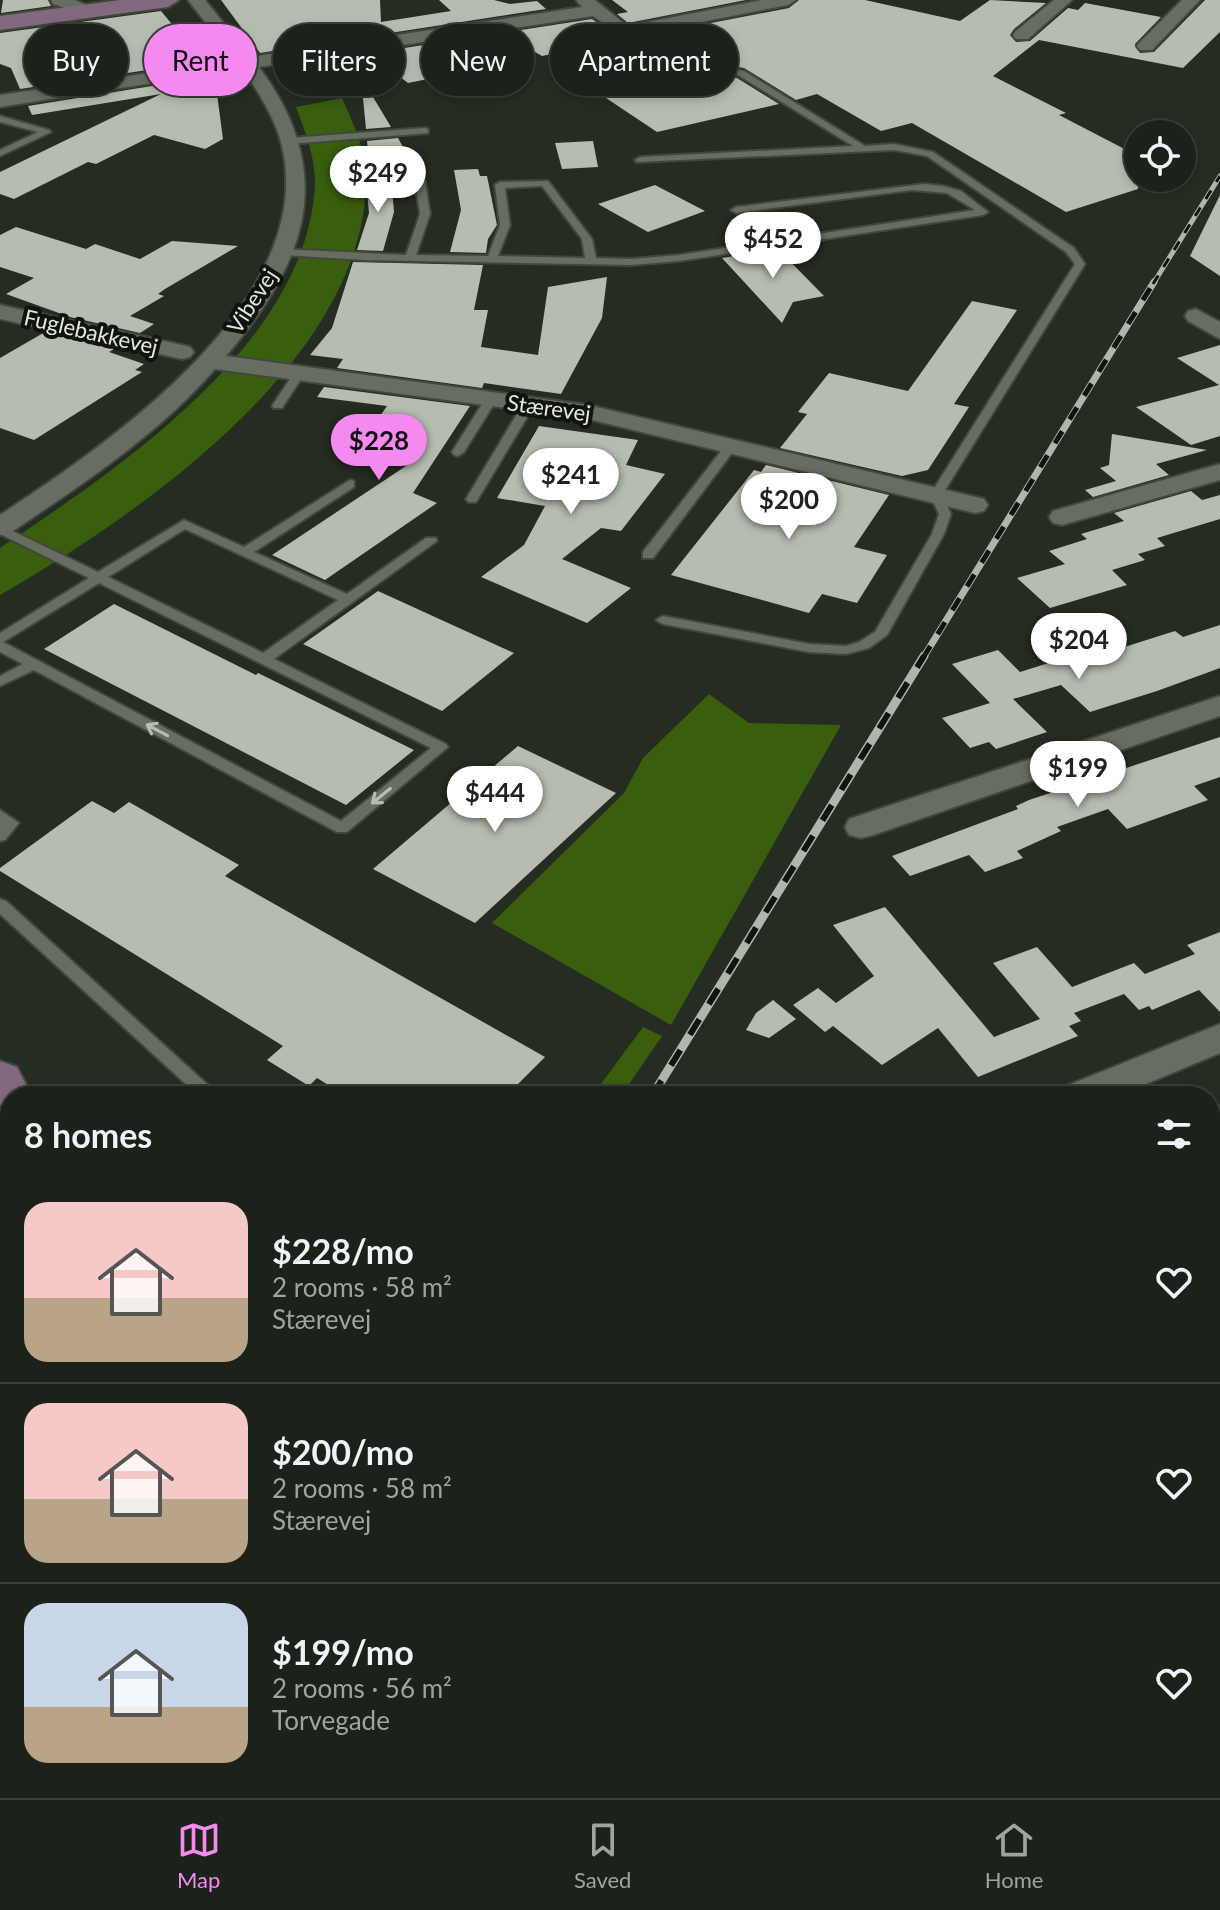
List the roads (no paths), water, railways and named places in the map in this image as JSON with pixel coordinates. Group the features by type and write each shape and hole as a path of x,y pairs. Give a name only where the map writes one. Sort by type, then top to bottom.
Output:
{"street":[{"path":"59,0 91,11"},
{"path":"0,23 168,0"},
{"name":"Vibevej","path":"196,0 215,24"},
{"path":"665,24 788,0"},
{"path":"1022,35 1064,0"},
{"path":"1146,46 1192,0"},
{"path":"257,61 590,5 614,24"},
{"path":"0,101 144,79"},
{"name":"Vibevej","path":"0,528 112,451 167,405 211,361 255,304 283,252 295,203 295,159 282,119 257,80"},
{"path":"1220,310 1196,316 1220,332"},
{"name":"Fuglebakkevej","path":"0,312 182,352"},
{"name":"Stærevej","path":"211,361 588,412 975,505"},
{"path":"1062,517 1220,472"},
{"path":"861,827 1220,706"},
{"path":"1103,1086 1220,1038"}],"lane":[{"path":"738,73 864,149"},
{"path":"0,119 46,132 1,153"},
{"path":"289,141 425,131"},
{"path":"640,160 894,147 930,154 1070,250 1080,264 936,495 945,514 938,534 880,635 864,645 846,650 809,648 663,620"},
{"path":"410,258 425,214 420,181"},
{"path":"492,259 505,225 500,185 545,183 587,239 591,261"},
{"path":"283,252 591,261 679,258 983,212 961,192 934,187 912,187 736,210"},
{"path":"278,406 299,373"},
{"path":"458,452 491,399"},
{"path":"472,499 529,404"},
{"path":"648,555 732,445"},
{"path":"245,552 350,484"},
{"path":"0,639 184,524 348,600"},
{"path":"0,528 441,747 342,828 0,646"},
{"path":"264,659 431,541"},
{"path":"0,682 34,664"},
{"path":"0,815 11,823 0,836"},
{"path":"0,905 200,1086"}],"railway":[{"path":"1153,284 1220,176"},
{"path":"923,658 1154,282"},
{"path":"658,1086 924,656"}]}
